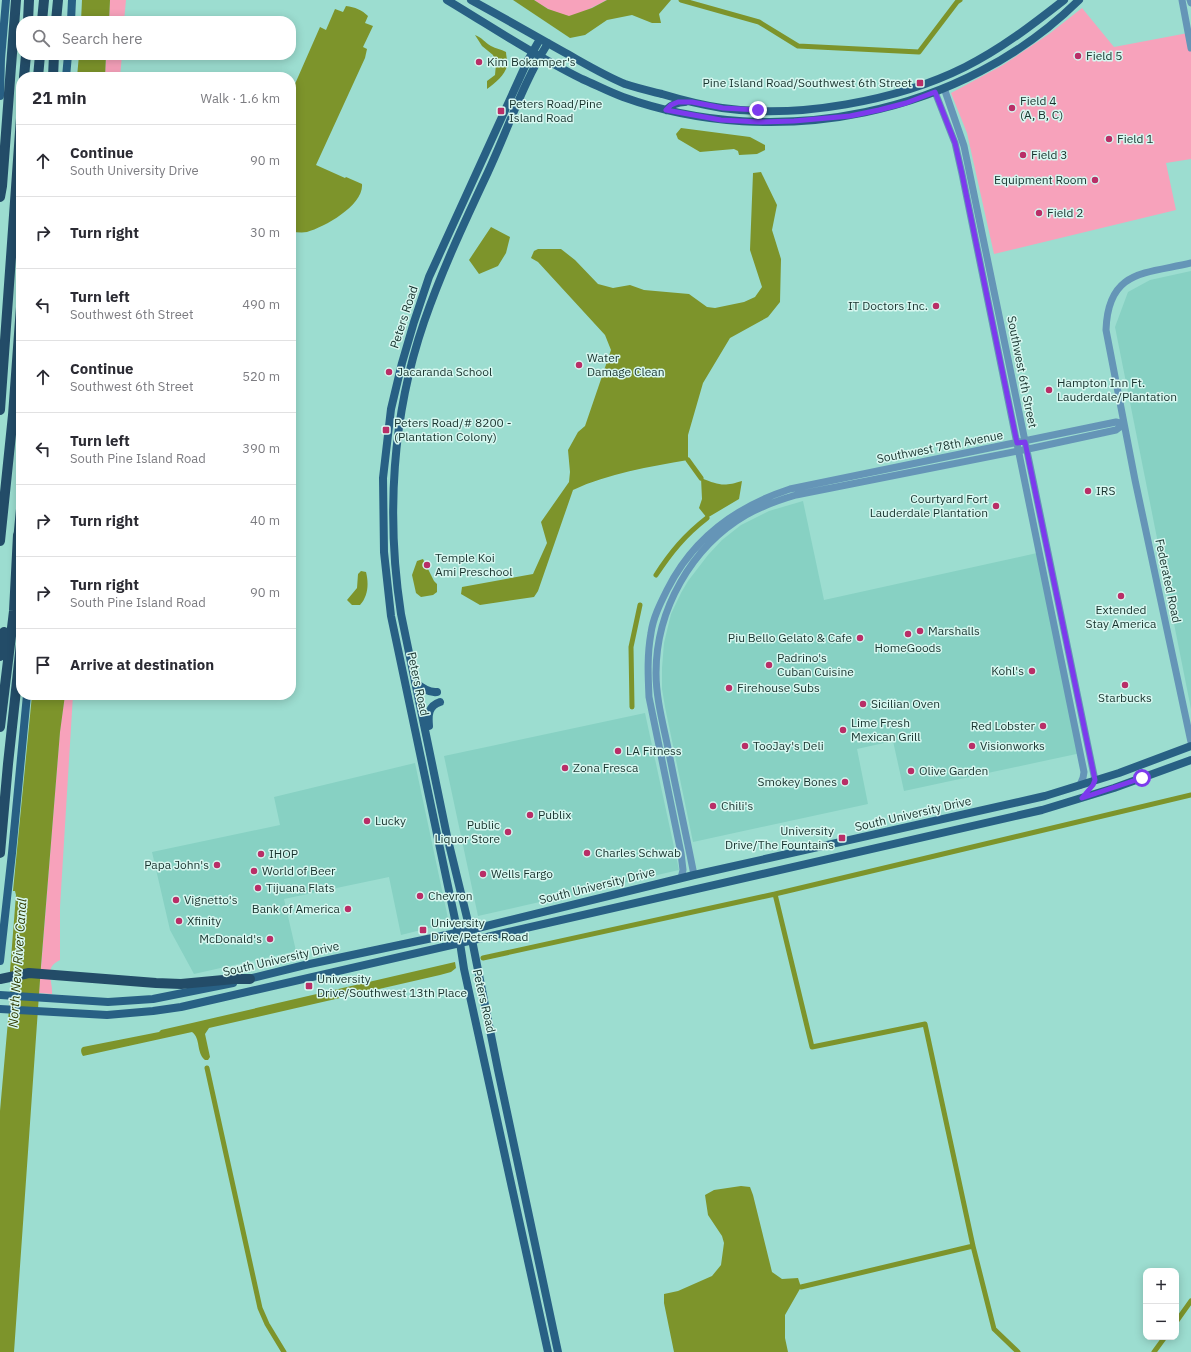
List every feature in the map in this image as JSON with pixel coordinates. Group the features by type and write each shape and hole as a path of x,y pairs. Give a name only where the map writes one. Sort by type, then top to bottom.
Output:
{"highway":[{"path":"0,197 16,0"},
{"path":"28,16 30,0"},
{"path":"42,16 44,0"},
{"path":"56,16 58,0"},
{"path":"24,72 26,60"},
{"path":"38,72 40,60"},
{"path":"53,72 54,60"},
{"path":"0,410 16,188"},
{"path":"0,541 16,371"},
{"path":"0,656 16,548"},
{"path":"0,727 14,611 16,573"},
{"path":"0,853 16,690"},
{"path":"0,979 29,973 181,984 250,979"}],"main road":[{"path":"0,96 1,58 6,0"},
{"path":"71,16 72,0"},
{"path":"447,0 536,55 622,97 666,110 721,120 760,122 794,121 850,116 906,103 935,92 968,78 1008,56 1058,19 1079,0"},
{"path":"472,0 601,73 626,84 692,102 723,108 758,110 792,110 850,104 903,92 964,68 1000,48 1064,0"},
{"path":"1051,10 1058,19"},
{"name":"Peters Road","path":"544,41 507,106 426,285 414,322 391,409 383,478 384,552 391,616 458,932 464,969 548,1352"},
{"name":"Peters Road","path":"536,55 525,87 438,283 423,323 404,394 396,448 393,524 398,590 429,748 470,930 558,1352"},
{"path":"66,72 68,60"},
{"path":"666,110 671,105 678,102 692,102"},
{"path":"416,682 428,691 438,692"},
{"path":"0,961 13,846 27,700"},
{"path":"429,748 431,739 428,717 429,710 432,706 440,702"},
{"name":"South University Drive","path":"4,995 108,1002 153,999 178,995 305,965 470,930 681,878 1045,796 1136,768 1191,746"},
{"name":"South University Drive","path":"4,1010 107,1015 181,1007 1030,813 1114,788 1191,760"},
{"path":"1082,798 1093,785 1095,780"},
{"path":"682,892 691,882 694,875"}],"street":[{"path":"1182,0 1189,24 1191,48"},
{"name":"Southwest 6th Street","path":"944,88 964,146 1095,780"},
{"name":"Southwest 6th Street","path":"935,92 948,122 955,143 960,166 1084,772 1080,785"},
{"name":"Federated Road","path":"1191,263 1140,274 1127,280 1117,289 1111,302 1107,315 1106,330 1135,480 1191,742"},
{"name":"Southwest 78th Avenue","path":"681,878 683,868 649,697 648,674 651,632 660,604 673,578 688,556 715,529 730,517 755,502 790,489 1025,442 1116,422 1124,424"},
{"name":"Southwest 78th Avenue","path":"694,875 661,713 657,689 656,661 659,634 669,603 680,582 694,561 712,541 746,514 796,495 1019,451 1116,430 1124,424"},
{"path":"806,494 818,483"},
{"path":"796,495 809,485"}],"shaded area":[{"path":"110,0 126,0 124,16 109,16"},
{"path":"534,0 607,0 582,12 569,16 550,10"},
{"path":"1082,8 1114,47 1188,33 1191,49 1191,159 1166,163 1176,210 994,254 967,133 951,93 1003,65 1049,34"},
{"path":"106,60 122,60 120,72 105,72"},
{"path":"1191,271 1191,709 1115,327 1128,292 1150,280"},
{"path":"803,501 824,600 1037,553 1081,753 904,791 893,741 857,749 868,804 693,842 662,689 664,643 671,614 688,581 708,555 722,540 741,525 769,511"},
{"path":"64,700 73,700 60,907 60,960 55,963 50,971 52,994 39,993 60,731"},
{"path":"645,713 679,870 478,916 444,756"},
{"path":"415,763 449,923 401,935 389,877 284,899 296,951 194,974 170,930 152,852 280,825 274,797"}],"water":[{"path":"82,0 110,0 109,16 81,16"},
{"path":"513,0 534,0 548,9 569,16 592,8 607,0 671,0 659,14 661,23 652,23 632,15 607,20 585,35 570,38"},
{"path":"346,6 355,8 368,16 365,23 373,26 363,47 367,49 365,58 316,165 362,184 361,192 357,200 350,207 333,220 307,232 296,232 296,82 320,27 326,30 335,9 343,12"},
{"path":"475,35 491,46 506,52 507,66 504,73 487,89 487,81 495,75 496,64 493,55 482,46"},
{"path":"79,60 106,60 105,72 77,72"},
{"path":"681,128 750,137 765,145 765,150 757,154 739,155 738,151 734,149 700,152 678,139 676,134"},
{"path":"761,172 777,205 772,230 781,259 780,302 768,317 730,338 703,383 688,435 688,460 615,475 573,490 538,591 534,597 480,605 461,594 462,587 533,574 547,543 541,522 569,482 570,472 568,450 578,432 585,426 611,350 605,335 538,262 531,258 534,251 538,249 561,249 575,260 598,284 613,288 630,285 644,290 689,294 707,307 715,308 744,302 755,297 762,287 750,250 753,173"},
{"path":"491,227 510,237 506,253 498,266 479,274 469,260"},
{"path":"701,478 725,485 742,481 739,499 707,518 699,508 702,499"},
{"path":"423,559 437,584 437,592 433,595 421,597 416,593 412,575 417,561"},
{"path":"361,571 366,572 368,585 365,598 360,605 352,605 347,600 357,588 358,574"},
{"name":"North New River Canal","path":"32,700 64,700 60,732 41,966 14,1352 0,1352 0,1111 11,987 10,971 16,895 15,891 13,891"},
{"path":"455,962 456,968 451,972 440,975 209,1028 205,1034 210,1057 208,1060 205,1060 200,1054 197,1038 192,1032 83,1056 81,1052 83,1047 159,1032 161,1030"},
{"path":"741,1186 750,1187 753,1195 772,1272 782,1279 798,1278 801,1287 785,1315 785,1338 788,1352 674,1352 664,1303 664,1294 678,1291 712,1276 721,1265 724,1243 722,1236 708,1215 705,1195 714,1190"}],"waterway":[{"path":"681,0 759,22 798,46 919,52 960,0"},
{"path":"688,460 701,478"},
{"path":"656,575 679,544 707,518"},
{"path":"632,707 631,647 640,605"},
{"path":"483,958 775,894 1191,795"},
{"path":"775,894 812,1047 925,1024 973,1246"},
{"path":"207,1068 260,1308 267,1324 284,1352"},
{"path":"801,1287 973,1246 994,1329 1018,1352"},
{"path":"1179,1318 1191,1301"},
{"path":"1154,1352 1163,1340"}],"place":[{"name":"Field 5","path":"1078,56"},
{"name":"Kim Bokamper's","path":"479,62"},
{"name":"Pine Island Road/Southwest 6th Street","path":"920,83"},
{"name":"Field 4 (A, B, C)","path":"1012,108"},
{"name":"Peters Road/Pine Island Road","path":"501,111"},
{"name":"Field 1","path":"1109,139"},
{"name":"Field 3","path":"1023,155"},
{"name":"Equipment Room","path":"1095,180"},
{"name":"Field 2","path":"1039,213"},
{"name":"IT Doctors Inc.","path":"936,306"},
{"name":"Water Damage Clean","path":"579,365"},
{"name":"Jacaranda School","path":"389,372"},
{"name":"Hampton Inn Ft. Lauderdale/Plantation","path":"1049,390"},
{"name":"Peters Road/# 8200 - (Plantation Colony)","path":"386,430"},
{"name":"IRS","path":"1088,491"},
{"name":"Courtyard Fort Lauderdale Plantation","path":"996,506"},
{"name":"Temple Koi Ami Preschool","path":"427,565"},
{"name":"Extended Stay America","path":"1121,596"},
{"name":"Marshalls","path":"920,631"},
{"name":"HomeGoods","path":"908,634"},
{"name":"Piu Bello Gelato & Cafe","path":"860,638"},
{"name":"Padrino's Cuban Cuisine","path":"769,665"},
{"name":"Kohl's","path":"1032,671"},
{"name":"Starbucks","path":"1125,685"},
{"name":"Firehouse Subs","path":"729,688"},
{"name":"Sicilian Oven","path":"863,704"},
{"name":"Red Lobster","path":"1043,726"},
{"name":"Lime Fresh Mexican Grill","path":"843,730"},
{"name":"TooJay's Deli","path":"745,746"},
{"name":"Visionworks","path":"972,746"},
{"name":"LA Fitness","path":"618,751"},
{"name":"Zona Fresca","path":"565,768"},
{"name":"Olive Garden","path":"911,771"},
{"name":"Smokey Bones","path":"845,782"},
{"name":"Chili's","path":"713,806"},
{"name":"Publix","path":"530,815"},
{"name":"Lucky","path":"367,821"},
{"name":"Public Liquor Store","path":"508,832"},
{"name":"University Drive/The Fountains","path":"842,838"},
{"name":"Charles Schwab","path":"587,853"},
{"name":"IHOP","path":"261,854"},
{"name":"Papa John's","path":"217,865"},
{"name":"World of Beer","path":"254,871"},
{"name":"Wells Fargo","path":"483,874"},
{"name":"Tijuana Flats","path":"258,888"},
{"name":"Chevron","path":"420,896"},
{"name":"Vignetto's","path":"176,900"},
{"name":"Bank of America","path":"348,909"},
{"name":"Xfinity","path":"179,921"},
{"name":"University Drive/Peters Road","path":"423,930"},
{"name":"McDonald's","path":"270,939"},
{"name":"University Drive/Southwest 13th Place","path":"309,986"}],"route":[{"path":"758,110 723,108 692,102 678,102 671,105 666,110 721,120 760,122 794,121 850,116 906,103 935,92 955,143 1017,443 1025,442 1045,538 1095,780 1093,785 1082,798 1142,778"}]}
